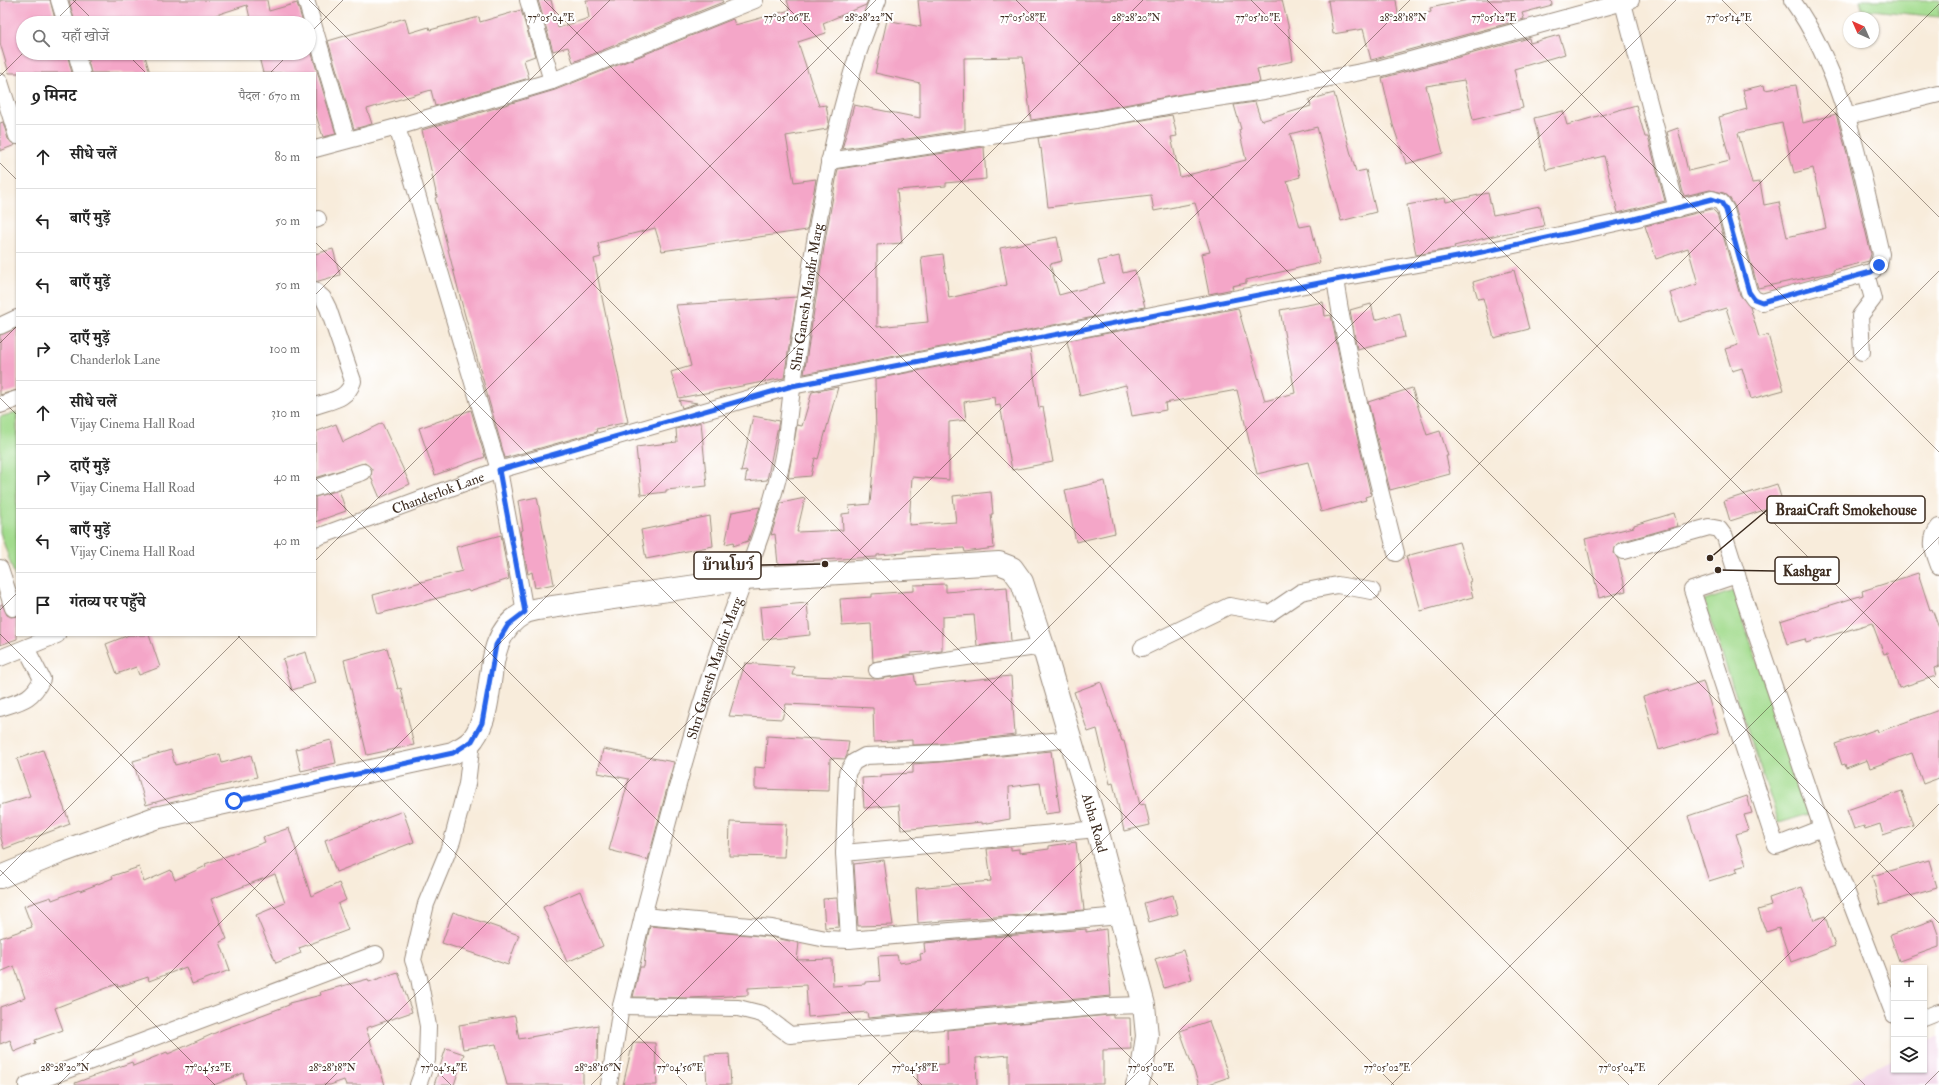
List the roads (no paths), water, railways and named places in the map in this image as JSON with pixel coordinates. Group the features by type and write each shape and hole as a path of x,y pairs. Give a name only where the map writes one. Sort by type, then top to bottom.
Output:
{"street":[{"path":"59,0 64,16"},
{"path":"306,0 311,16"},
{"path":"528,0 552,81"},
{"path":"316,148 552,81 755,0"},
{"name":"Shri Ganesh Mandir Marg","path":"621,1006 676,788 720,647 761,535 782,464 792,386 829,161 849,85 878,0"},
{"path":"1792,0 1806,20 1832,73 1848,116 1881,254 1873,269 1873,299 1860,316 1862,352"},
{"path":"829,161 1095,120 1183,103 1264,91 1381,68 1627,1 1677,209"},
{"path":"316,34 347,139"},
{"path":"78,60 82,72"},
{"path":"0,82 4,104 16,134"},
{"path":"1848,116 1939,94"},
{"path":"397,126 499,470 525,612"},
{"name":"Chanderlok Lane","path":"316,538 499,470 792,386 1468,255 1677,209 1712,199 1721,202 1726,210 1749,292 1754,299 1762,302 1873,269"},
{"path":"1335,280 1342,330 1358,402 1396,553"},
{"path":"316,292 323,298 328,308 353,381 350,390 344,396 316,406"},
{"path":"0,326 16,318"},
{"path":"0,405 16,399"},
{"path":"316,488 363,472"},
{"path":"1623,551 1709,527 1719,529 1725,537 1822,828 1891,1008"},
{"path":"1939,527 1933,537 1932,546 1939,566"},
{"name":"Abha Road","path":"744,579 999,563 1012,568 1022,582 1043,646 1097,830 1144,1005 1147,1036 1142,1070 1137,1085"},
{"path":"0,568 13,608"},
{"path":"1737,575 1692,590 1776,846 1822,828"},
{"path":"418,1085 426,1060 428,1026 413,960 426,904 452,841 467,784 472,741 482,723 496,645 508,625 525,612 545,608 744,579"},
{"path":"1142,648 1229,606 1270,613 1301,592 1337,585 1372,591"},
{"path":"0,658 55,636"},
{"path":"877,670 1043,646"},
{"path":"0,708 26,700 36,691 42,679 26,648"},
{"path":"849,940 844,854 847,773 854,762 865,756 940,753 1071,739"},
{"path":"0,877 61,852 155,818 453,753 472,741"},
{"path":"844,854 1097,830"},
{"path":"644,916 772,928 826,939 849,940 1120,916"},
{"path":"28,1085 376,954"},
{"path":"609,1085 621,1006 738,1008 762,1014 790,1035 1108,1006 1144,1005"},
{"path":"1927,1017 1939,1012"}],"place":[{"name":"BraaiCraft Smokehouse","path":"1710,558"},
{"name":"บ้านโบว์","path":"825,564"},
{"name":"Kashgar","path":"1718,570"}]}
